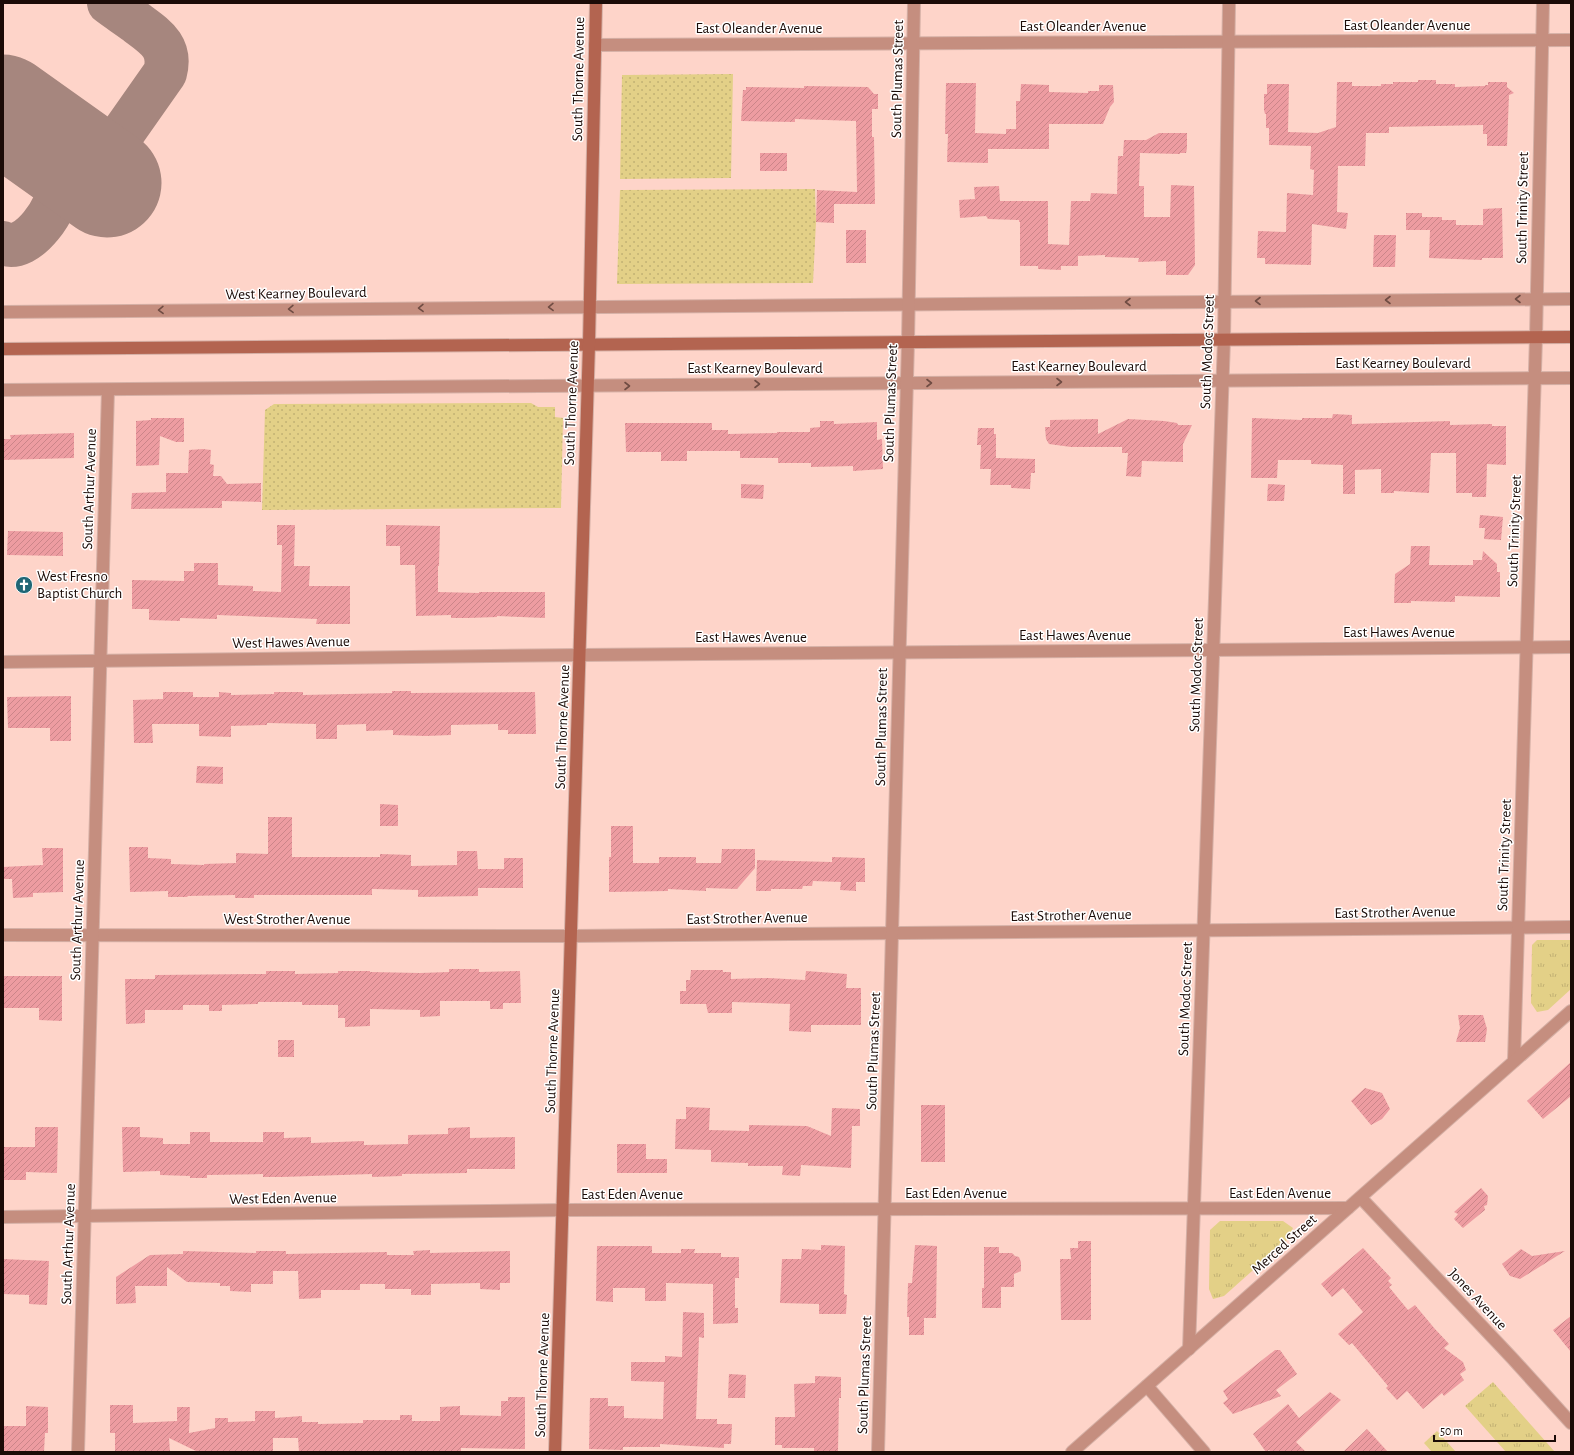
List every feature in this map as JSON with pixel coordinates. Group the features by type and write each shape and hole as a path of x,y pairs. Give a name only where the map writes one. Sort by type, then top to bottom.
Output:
{"main road":[{"name":"South Thorne Avenue","path":"555,1452 564,1210 588,386 596,3"},
{"name":"East Kearney Boulevard","path":"589,344 1571,337"},
{"path":"3,349 589,344"}],"street":[{"name":"South Plumas Street","path":"878,1452 909,303 914,3"},
{"name":"South Modoc Street","path":"1189,1349 1224,339 1229,3"},
{"name":"South Trinity Street","path":"1514,1061 1535,378 1542,3"},
{"name":"East Oleander Avenue","path":"595,45 1571,40"},
{"path":"590,306 1571,299"},
{"name":"West Kearney Boulevard","path":"3,312 590,306"},
{"name":"East Kearney Boulevard","path":"588,386 1571,378"},
{"path":"3,390 588,386"},
{"name":"South Arthur Avenue","path":"78,1452 108,390"},
{"name":"East Hawes Avenue","path":"580,655 1571,647"},
{"name":"West Hawes Avenue","path":"3,662 580,655"},
{"name":"East Strother Avenue","path":"572,936 1571,927"},
{"name":"West Strother Avenue","path":"3,935 572,936"},
{"name":"Merced Street","path":"1072,1452 1571,1011"},
{"name":"Jones Avenue","path":"1361,1198 1512,1358 1571,1423"},
{"name":"East Eden Avenue","path":"564,1210 1348,1208"},
{"name":"West Eden Avenue","path":"3,1217 564,1210"},
{"path":"1147,1386 1204,1452"}],"green space":[{"path":"733,74 731,178 620,179 622,75"},
{"path":"815,189 816,222 813,283 617,284 620,190"},
{"path":"531,403 538,407 555,407 555,417 563,418 561,508 262,510 265,410 274,404"},
{"path":"1537,940 1571,940 1571,989 1548,1010 1537,1012 1531,1003 1532,945"},
{"path":"1220,1221 1283,1221 1293,1228 1288,1239 1224,1296 1213,1299 1209,1289 1210,1230"},
{"path":"1493,1382 1555,1452 1506,1452 1465,1406"},
{"path":"1437,1431 1456,1452 1432,1452 1424,1443"}],"building":[{"path":"1418,80 1436,80 1436,84 1455,84 1455,87 1485,86 1488,85 1488,82 1507,82 1507,87 1514,93 1509,95 1507,146 1487,146 1487,134 1483,134 1483,125 1389,127 1389,133 1366,133 1365,166 1338,166 1337,212 1348,213 1346,229 1312,224 1311,265 1265,264 1265,258 1257,258 1258,231 1286,232 1287,193 1313,195 1314,170 1310,169 1311,146 1269,145 1269,128 1266,128 1266,114 1264,110 1264,94 1267,94 1267,84 1289,84 1288,132 1318,133 1336,127 1337,82 1352,82 1352,86 1381,86 1381,84 1393,84 1393,82 1418,82"},
{"path":"946,83 976,83 975,133 1006,134 1006,129 1016,129 1016,101 1020,101 1021,84 1049,85 1049,92 1088,93 1088,91 1099,91 1099,85 1113,85 1114,102 1110,107 1103,124 1049,124 1049,149 988,149 988,163 947,162 948,134 945,134"},
{"path":"804,86 868,87 874,94 878,94 878,109 872,109 875,204 834,204 834,223 816,222 817,190 857,192 856,121 795,119 795,122 741,121 743,90 746,90 746,87 804,88"},
{"path":"1159,133 1187,133 1187,148 1186,153 1180,154 1140,153 1139,186 1144,186 1144,217 1170,217 1171,185 1194,186 1195,265 1188,275 1166,275 1166,261 1138,262 1139,258 1105,257 1105,255 1078,256 1078,266 1061,266 1061,270 1038,269 1038,266 1020,266 1019,220 988,219 986,216 960,218 959,200 975,199 974,187 999,186 1000,201 1048,201 1048,244 1069,245 1071,201 1090,201 1091,193 1117,194 1118,156 1123,156 1124,140 1146,140"},
{"path":"760,153 787,153 787,171 760,171"},
{"path":"1502,208 1503,258 1482,258 1482,260 1429,258 1430,230 1406,230 1406,213 1422,213 1422,217 1442,217 1442,220 1456,220 1456,225 1483,225 1483,209"},
{"path":"846,230 866,230 866,263 846,263"},
{"path":"1374,235 1396,235 1395,267 1373,267"},
{"path":"1333,414 1352,415 1352,424 1450,421 1450,425 1492,424 1492,426 1506,426 1506,465 1487,464 1486,497 1472,497 1472,493 1456,493 1456,453 1431,453 1429,493 1394,491 1394,493 1381,493 1381,469 1355,470 1355,494 1343,494 1343,465 1311,464 1311,460 1278,460 1277,478 1251,478 1252,418 1302,420 1302,418 1332,418"},
{"path":"151,418 184,418 184,442 176,442 160,436 159,465 136,466 136,421 151,420"},
{"path":"1098,419 1098,434 1128,419 1164,421 1177,423 1178,425 1192,425 1183,444 1183,462 1142,461 1141,477 1126,476 1128,453 1122,453 1122,447 1071,447 1049,444 1046,439 1045,427 1050,427 1050,420"},
{"path":"820,421 834,421 834,424 877,422 877,440 882,439 883,469 853,471 853,466 811,467 811,463 778,463 778,458 740,458 740,451 687,451 687,461 661,461 661,452 626,452 625,423 712,423 712,430 728,430 728,434 810,432 810,428 820,427"},
{"path":"978,428 994,428 994,434 996,434 996,458 1035,459 1035,473 1031,473 1030,489 1011,488 1011,485 990,485 991,469 980,469 981,445 977,445"},
{"path":"74,433 74,458 3,460 3,439 11,439 10,435"},
{"path":"189,450 211,450 210,464 214,465 213,476 221,476 227,484 261,483 261,502 222,501 222,508 131,509 132,493 166,492 166,473 188,473"},
{"path":"741,484 764,485 763,499 741,498"},
{"path":"1268,484 1285,485 1284,501 1267,501"},
{"path":"1480,515 1503,517 1501,540 1484,539 1485,528 1479,528"},
{"path":"277,525 295,525 294,566 310,566 309,586 350,586 350,624 316,624 317,619 217,615 217,619 180,618 180,621 149,620 149,609 132,609 132,580 184,581 184,571 194,571 194,563 218,563 218,585 253,586 253,591 281,592 282,545 277,545"},
{"path":"386,525 440,526 438,592 545,592 545,618 497,616 451,618 451,615 416,616 415,565 400,565 400,546 386,546"},
{"path":"8,531 63,532 63,556 7,555"},
{"path":"1411,546 1430,546 1429,565 1473,565 1473,560 1482,560 1483,551 1497,564 1497,572 1500,572 1500,597 1455,596 1455,602 1411,601 1411,603 1394,603 1395,574 1410,564"},
{"path":"392,691 411,691 411,693 535,692 536,734 508,734 508,730 498,730 498,724 451,725 451,735 393,735 393,730 366,731 366,724 337,725 337,739 316,739 316,724 267,723 267,725 231,726 231,737 199,736 199,724 152,724 153,743 134,743 133,700 163,699 163,692 193,692 193,697 219,697 219,692 231,693 231,695 274,694 274,692 303,692 303,695 392,693"},
{"path":"71,696 71,741 50,741 50,728 8,728 7,697"},
{"path":"197,766 223,767 223,784 196,783"},
{"path":"380,804 398,805 398,826 380,826"},
{"path":"268,817 292,817 292,857 380,857 380,854 411,855 411,866 457,865 457,851 477,851 478,869 504,869 504,858 523,858 523,888 478,888 478,896 418,897 418,890 372,889 372,895 254,895 254,898 235,898 235,895 168,897 168,891 130,892 129,847 148,847 148,858 171,859 171,864 204,865 236,863 236,853 268,854"},
{"path":"611,826 633,826 633,863 659,863 659,857 696,857 696,863 721,863 722,849 755,849 755,868 737,889 706,888 706,891 668,889 668,891 609,892"},
{"path":"42,848 63,848 63,892 33,893 33,897 13,898 12,879 3,879 3,867 43,865"},
{"path":"832,857 865,858 865,882 856,882 856,891 840,890 841,882 813,881 812,886 803,886 802,889 771,889 771,891 756,891 757,860 832,862"},
{"path":"449,969 479,969 479,972 520,971 521,1003 503,1003 503,1009 490,1009 490,1001 440,1001 440,1016 420,1017 420,1010 370,1009 370,1026 345,1027 345,1018 338,1018 338,1005 302,1005 302,1002 258,1002 258,1004 222,1005 222,1011 209,1011 209,1005 183,1005 183,1010 145,1010 145,1023 126,1024 125,979 155,979 155,975 266,974 266,971 295,971 295,974 338,973 338,971 420,973 449,972"},
{"path":"691,970 723,970 723,972 731,972 731,979 768,978 805,980 806,971 847,974 846,988 861,988 861,1025 811,1025 811,1032 789,1031 790,1004 732,1002 732,1013 708,1013 706,1004 680,1004 680,991 686,991 686,980 690,980"},
{"path":"3,976 62,976 62,1021 39,1020 39,1008 3,1008"},
{"path":"1458,1015 1483,1015 1487,1029 1485,1042 1456,1042 1460,1028"},
{"path":"278,1040 294,1040 294,1057 278,1057"},
{"path":"1571,1062 1571,1096 1543,1119 1527,1101"},
{"path":"1365,1088 1382,1093 1390,1109 1382,1119 1371,1125 1351,1101"},
{"path":"921,1105 945,1105 945,1162 921,1162"},
{"path":"686,1107 710,1108 709,1130 749,1131 749,1125 807,1126 831,1136 832,1108 860,1109 860,1126 852,1126 851,1168 801,1165 800,1176 782,1175 783,1166 748,1166 748,1163 711,1162 711,1150 675,1149 676,1119 686,1119"},
{"path":"35,1127 58,1127 57,1173 26,1172 26,1180 3,1180 3,1147 35,1147"},
{"path":"122,1127 140,1127 140,1137 163,1138 163,1144 190,1144 190,1132 210,1132 210,1142 263,1142 263,1132 284,1132 284,1138 311,1137 311,1143 364,1141 364,1145 408,1144 408,1135 448,1134 448,1128 470,1127 470,1138 515,1137 515,1169 467,1169 467,1173 402,1174 402,1176 372,1177 372,1174 263,1177 263,1174 207,1175 207,1178 190,1178 190,1176 160,1175 160,1171 123,1172"},
{"path":"617,1144 646,1144 646,1159 667,1159 667,1173 617,1173"},
{"path":"1481,1188 1488,1196 1487,1205 1484,1206 1485,1210 1463,1228 1454,1219 1458,1214 1454,1212"},
{"path":"1078,1241 1091,1241 1091,1320 1061,1320 1060,1259 1071,1259 1070,1248 1078,1248"},
{"path":"821,1245 845,1246 844,1294 847,1295 846,1314 819,1314 819,1304 780,1303 782,1259 801,1259 802,1249 821,1250"},
{"path":"915,1245 937,1246 936,1318 924,1318 924,1335 909,1335 909,1317 907,1317 908,1283 912,1283"},
{"path":"597,1246 652,1246 652,1253 681,1253 681,1249 695,1249 694,1253 721,1253 721,1257 739,1257 739,1278 735,1278 735,1308 738,1308 738,1323 713,1324 713,1284 666,1283 666,1301 645,1301 645,1288 613,1288 613,1302 596,1301"},
{"path":"984,1247 999,1247 999,1253 1012,1253 1019,1257 1021,1262 1021,1271 1014,1274 1014,1287 1001,1287 1001,1308 982,1308 982,1288 984,1288"},
{"path":"1363,1248 1391,1278 1388,1281 1392,1285 1389,1287 1408,1310 1415,1305 1449,1344 1444,1348 1463,1362 1466,1370 1460,1374 1464,1380 1444,1396 1442,1393 1423,1409 1407,1391 1397,1400 1386,1388 1388,1386 1352,1343 1349,1345 1338,1334 1363,1312 1343,1288 1332,1297 1321,1284"},
{"path":"1521,1249 1532,1256 1565,1251 1520,1279 1510,1276 1502,1264"},
{"path":"430,1250 430,1253 510,1251 510,1283 500,1283 500,1290 480,1289 480,1283 431,1284 431,1295 411,1295 411,1289 385,1289 385,1284 360,1284 360,1290 321,1290 321,1298 299,1299 298,1271 273,1271 273,1284 251,1284 251,1292 230,1291 230,1286 220,1286 220,1283 187,1282 167,1267 167,1286 135,1286 136,1303 116,1304 116,1277 150,1255 183,1254 183,1251 256,1253 256,1251 286,1251 286,1254 387,1252 387,1255 414,1255 413,1251"},
{"path":"3,1259 49,1261 47,1305 29,1304 29,1295 3,1294"},
{"path":"683,1312 704,1313 704,1338 699,1337 696,1419 717,1419 717,1424 732,1424 731,1444 724,1444 724,1448 660,1444 660,1447 623,1447 623,1450 589,1449 590,1398 608,1398 608,1406 624,1406 624,1418 663,1419 664,1382 631,1381 631,1362 665,1362 665,1356 682,1357"},
{"path":"1571,1316 1571,1352 1553,1330"},
{"path":"1275,1350 1280,1350 1297,1374 1276,1390 1281,1396 1233,1414 1223,1403 1228,1399 1223,1391"},
{"path":"729,1374 746,1375 745,1398 728,1398"},
{"path":"815,1376 841,1377 838,1451 814,1451 814,1448 782,1448 782,1445 775,1445 775,1417 795,1417 794,1384 815,1383"},
{"path":"1330,1392 1341,1400 1296,1442 1306,1452 1271,1452 1269,1450 1266,1452 1253,1434 1288,1404 1299,1418"},
{"path":"508,1397 525,1397 525,1449 461,1448 461,1451 299,1452 298,1438 273,1438 273,1452 198,1452 169,1438 170,1452 115,1451 115,1433 110,1433 110,1405 133,1405 133,1423 177,1421 177,1407 190,1407 189,1433 215,1428 215,1418 228,1418 228,1422 255,1421 255,1411 275,1411 275,1418 302,1416 302,1422 318,1422 318,1424 363,1423 363,1420 400,1420 400,1415 412,1415 412,1421 440,1421 440,1407 460,1406 460,1415 501,1416 501,1401 508,1401"},
{"path":"26,1406 48,1407 48,1433 45,1433 44,1452 3,1452 3,1426 26,1426"},
{"path":"1367,1429 1388,1452 1343,1452"}],"taxiway":[{"path":"44,138 61,149 78,156 86,158 104,154 113,147 165,73 167,64 166,56 161,44 134,20 109,3"},
{"path":"3,243 13,245 22,242 32,235 41,226 55,204 59,193 60,177 55,160 44,138"}],"runway":[{"path":"3,109 107,183"}],"place":[{"name":"West Fresno Baptist Church","path":"24,585"}]}
